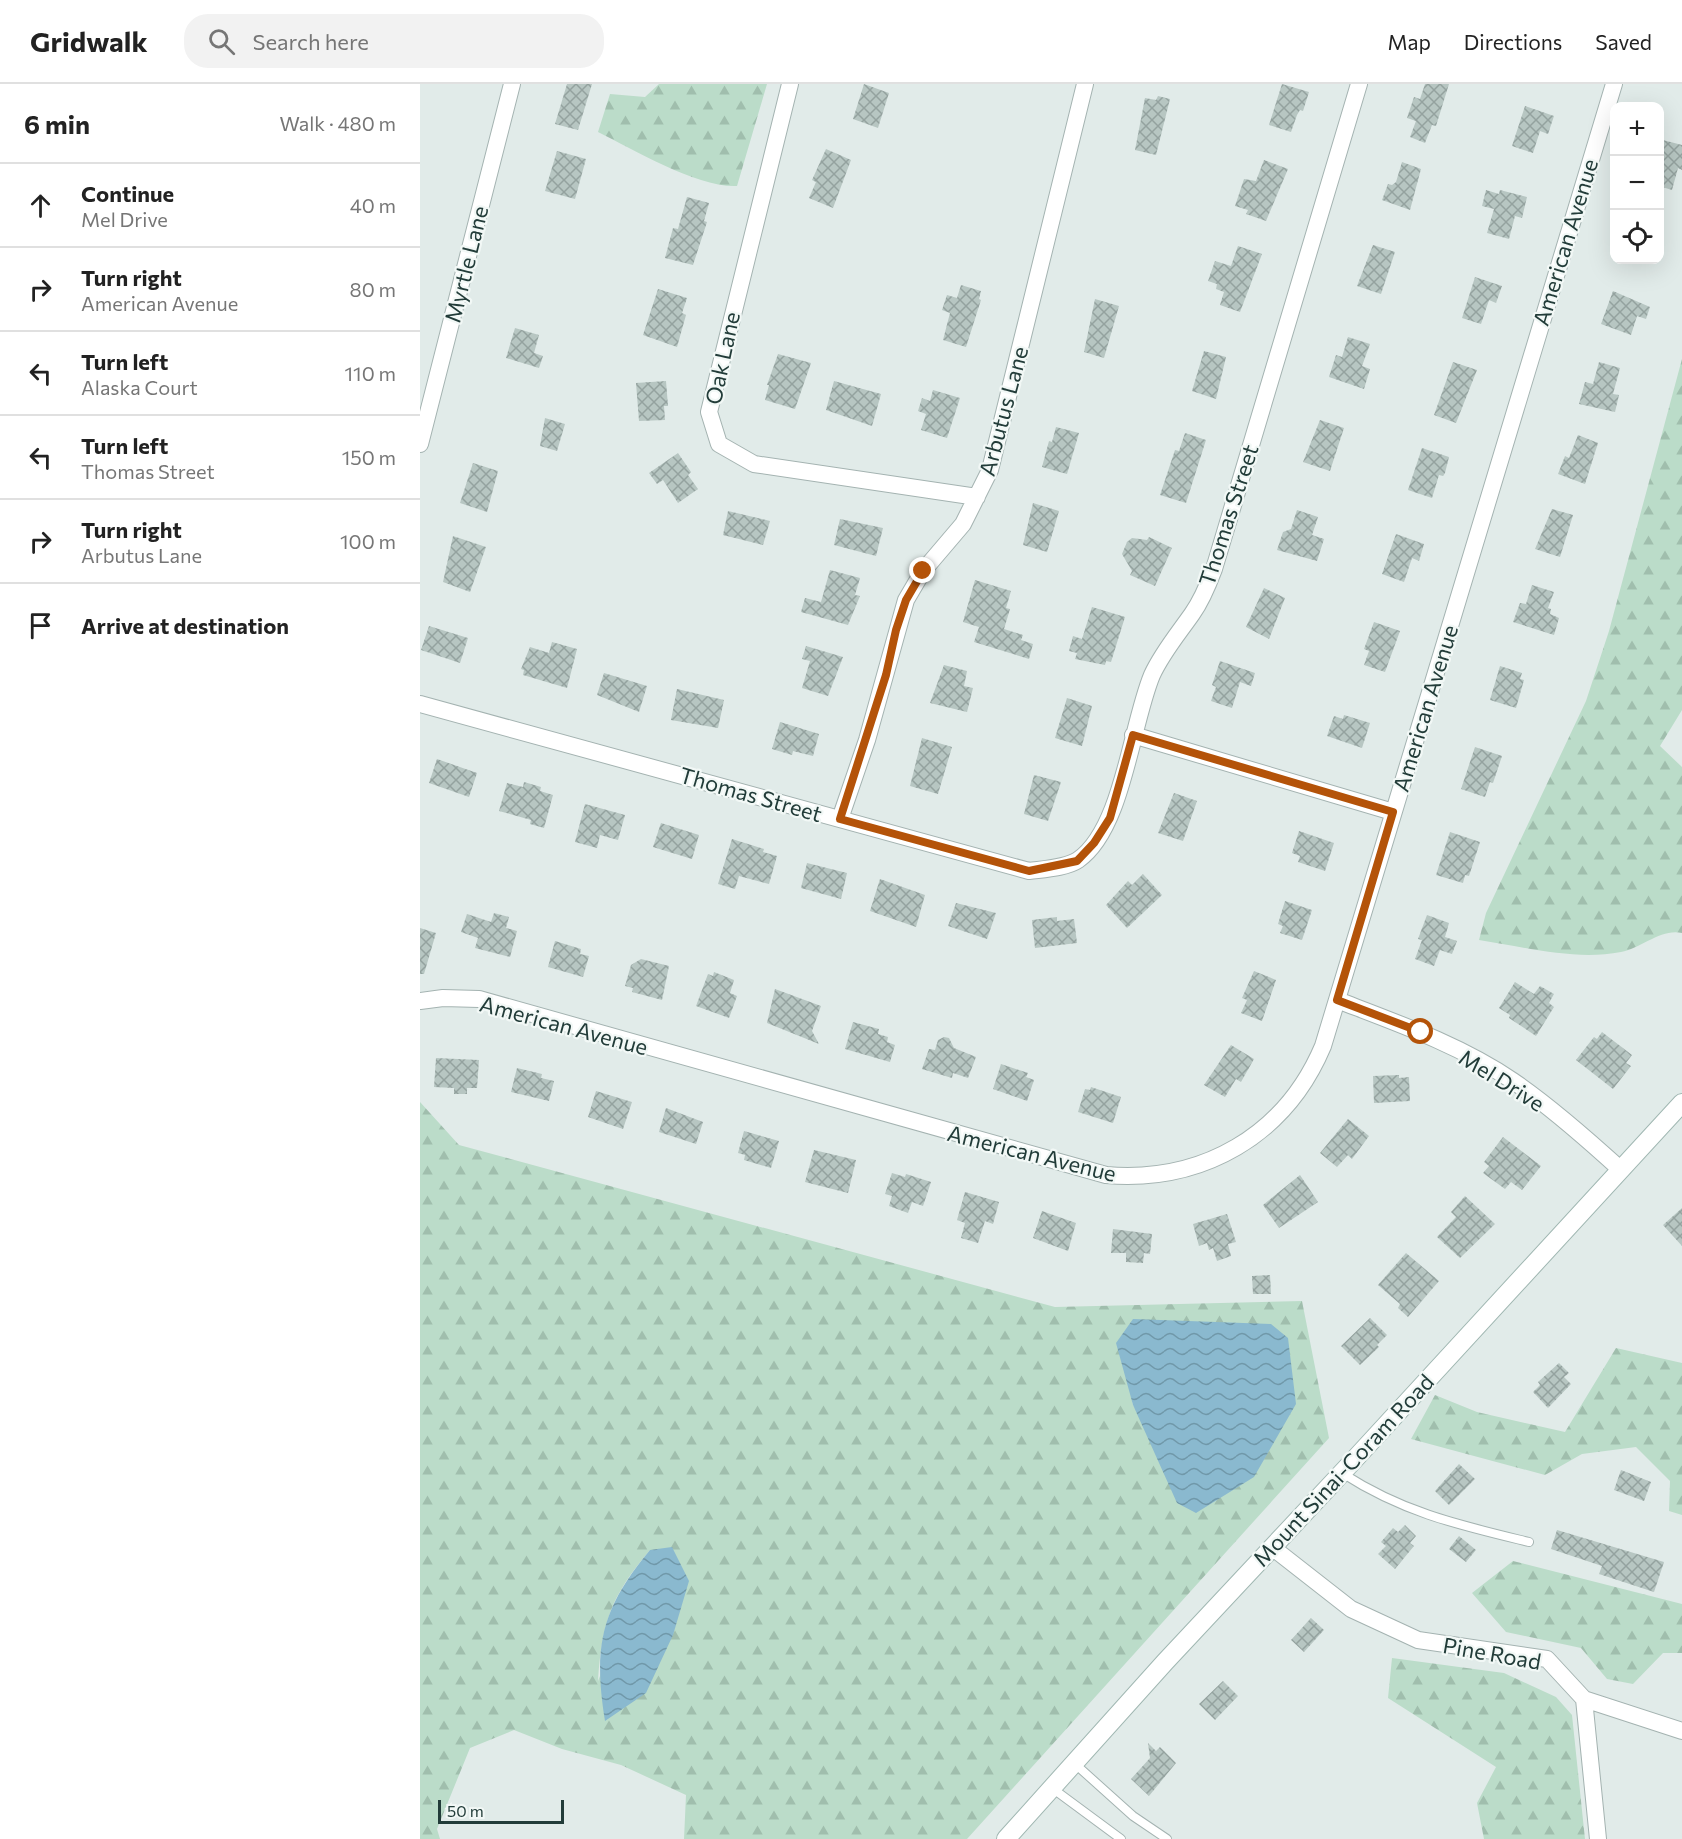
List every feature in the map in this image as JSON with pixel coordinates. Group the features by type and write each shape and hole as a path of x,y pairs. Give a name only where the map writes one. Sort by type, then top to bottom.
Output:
{"main road":[{"name":"Mount Sinai-Coram Road","path":"1005,1839 1165,1662 1273,1548 1682,1102"}],"street":[{"name":"Myrtle Lane","path":"420,444 512,84"},
{"name":"Oak Lane","path":"790,84 709,412 719,444 754,464 977,497"},
{"name":"Arbutus Lane","path":"840,819 870,729 906,600 923,571 963,524 990,470 1085,84"},
{"name":"Thomas Street","path":"420,704 1029,871 1077,861 1094,843 1110,818 1133,735 1154,672 1197,606 1214,569 1359,84"},
{"name":"American Avenue","path":"420,1001 443,998 479,999 1074,1168 1130,1177 1201,1166 1252,1139 1280,1113 1314,1067 1337,1000 1614,84"},
{"path":"1133,735 1393,812"},
{"name":"Mel Drive","path":"1337,1000 1421,1032 1512,1080 1555,1112 1620,1168"},
{"name":"Pine Road","path":"1273,1548 1351,1610 1418,1640 1547,1659 1584,1699"},
{"path":"1598,1839 1584,1699 1682,1731"}],"lane":[{"path":"1342,1473 1376,1495 1413,1510 1528,1542"},
{"path":"1074,1763 1133,1816 1167,1839"},
{"path":"1052,1788 1121,1839"}],"green space":[{"path":"659,84 767,84 737,186 721,185 685,175 598,132 610,94 645,97"},
{"path":"1682,359 1682,710 1660,746 1682,767 1682,933 1667,933 1621,952 1586,955 1550,952 1479,940 1486,913 1586,701 1609,631"},
{"path":"420,1102 459,1145 1055,1307 1302,1301 1329,1438 967,1839 684,1839 686,1795 621,1765 562,1749 514,1730 470,1748 437,1829 440,1839 420,1839","holes":["1128,1379 1196,1513 1133,1405","650,1550 598,1681 602,1642 611,1611 617,1596"]},
{"path":"1616,1348 1682,1363 1682,1515 1669,1511 1670,1481 1636,1447 1582,1454 1545,1475 1411,1439 1435,1395 1477,1412 1565,1432"},
{"path":"1513,1561 1682,1604 1682,1653 1663,1653 1633,1684 1607,1679 1581,1648 1506,1632 1472,1593"},
{"path":"1392,1658 1504,1673 1556,1697 1572,1715 1585,1839 1484,1839 1477,1803 1496,1767 1388,1698"}],"water":[{"path":"1133,1319 1271,1324 1288,1338 1296,1404 1254,1477 1196,1513 1177,1503 1133,1405 1116,1343"},
{"path":"672,1547 689,1581 673,1635 646,1693 605,1721 601,1695 601,1649 611,1610 634,1571 650,1550"}],"building":[{"path":"567,84 592,84 578,130 555,124"},
{"path":"864,84 889,93 878,128 853,119"},
{"path":"1282,84 1309,92 1303,111 1300,110 1297,115 1291,132 1269,125"},
{"path":"1425,84 1449,84 1436,126 1432,125 1425,143 1410,137 1416,121 1407,118 1414,97 1420,99"},
{"path":"1158,96 1170,99 1156,155 1135,150 1145,98 1156,100"},
{"path":"1525,106 1554,116 1548,134 1540,131 1533,153 1512,146"},
{"path":"1664,140 1682,145 1682,170 1678,168 1672,190 1664,188"},
{"path":"826,149 851,160 833,208 809,198 816,182 812,180"},
{"path":"557,151 586,159 575,199 545,191"},
{"path":"1264,160 1288,169 1266,221 1246,214 1248,210 1235,206 1244,179 1256,181"},
{"path":"1402,162 1421,169 1410,210 1382,200 1388,184 1392,185 1396,182"},
{"path":"1486,190 1499,194 1500,190 1527,197 1522,218 1515,216 1509,239 1487,233 1494,209 1482,206"},
{"path":"687,197 709,203 704,221 707,222 693,265 665,258 673,228 678,229"},
{"path":"1373,245 1395,252 1381,294 1357,286"},
{"path":"1238,246 1262,254 1240,312 1220,305 1224,292 1216,289 1217,284 1208,281 1215,261 1231,266"},
{"path":"1475,277 1502,286 1496,303 1489,300 1481,324 1462,318"},
{"path":"961,285 981,291 979,299 981,300 966,347 943,340 950,313 942,310 947,295 957,298"},
{"path":"658,289 687,298 682,313 686,315 677,347 643,335"},
{"path":"1613,291 1650,307 1646,319 1637,316 1631,335 1601,324"},
{"path":"1095,299 1119,306 1104,358 1084,352"},
{"path":"515,328 539,335 534,353 543,356 539,368 506,358"},
{"path":"1348,337 1370,344 1362,366 1370,369 1364,389 1329,377 1336,355 1342,357"},
{"path":"1204,351 1226,357 1216,399 1192,391"},
{"path":"778,354 811,363 795,409 765,400 769,385 767,385"},
{"path":"1453,362 1477,370 1456,423 1434,415"},
{"path":"1599,362 1620,368 1613,394 1619,395 1615,412 1579,404 1585,382 1593,384"},
{"path":"666,381 668,406 664,406 665,420 639,421 636,383"},
{"path":"834,381 881,394 872,426 826,410"},
{"path":"933,390 960,398 947,438 921,430 926,414 918,411 922,398 930,401"},
{"path":"545,418 565,424 557,451 540,446"},
{"path":"1320,420 1344,428 1330,471 1303,462"},
{"path":"1056,427 1079,433 1067,474 1042,467 1049,441 1052,442"},
{"path":"1185,433 1206,440 1186,503 1160,495 1175,450 1179,451"},
{"path":"1578,435 1598,443 1585,484 1558,474 1565,456 1569,458"},
{"path":"1422,448 1449,457 1445,473 1443,476 1439,475 1432,498 1408,490"},
{"path":"678,453 691,472 688,475 698,489 678,503 663,480 657,484 649,473"},
{"path":"473,463 498,471 487,512 460,503"},
{"path":"1033,503 1059,511 1047,552 1023,545"},
{"path":"1552,509 1573,515 1560,557 1535,549"},
{"path":"1297,510 1318,517 1312,535 1324,539 1317,561 1277,550 1283,532 1291,529"},
{"path":"728,511 770,521 763,545 723,535"},
{"path":"840,519 883,528 876,556 834,545"},
{"path":"1396,534 1424,544 1419,561 1412,558 1404,582 1382,574"},
{"path":"453,536 486,547 470,592 443,582"},
{"path":"1149,537 1172,548 1155,586 1130,575 1132,571 1122,554 1127,542 1132,538 1147,540"},
{"path":"830,570 860,578 855,595 860,596 848,625 801,612 805,598 821,602"},
{"path":"975,580 1011,591 1006,608 1010,609 1004,629 1023,635 1021,640 1033,644 1029,659 974,642 979,627 963,622"},
{"path":"1532,585 1554,592 1548,608 1551,609 1550,614 1559,618 1554,635 1513,622 1520,603 1526,604"},
{"path":"1264,588 1285,598 1269,639 1246,627"},
{"path":"1092,607 1125,617 1111,662 1106,661 1105,665 1075,659 1077,653 1069,651 1073,636 1082,639"},
{"path":"1374,622 1400,631 1385,672 1364,665 1369,651 1364,649"},
{"path":"429,626 468,638 460,663 421,650"},
{"path":"552,642 577,649 567,688 523,675 524,670 521,669 530,647 549,653"},
{"path":"806,646 843,657 828,696 802,688 810,661 802,659"},
{"path":"1220,661 1255,673 1251,686 1240,682 1232,708 1211,701 1216,687 1212,685"},
{"path":"944,665 967,671 964,686 973,688 967,712 930,703"},
{"path":"1500,666 1522,673 1520,679 1524,680 1516,708 1490,700"},
{"path":"604,673 647,686 639,712 597,695"},
{"path":"677,689 724,700 718,728 671,720"},
{"path":"1067,698 1092,706 1082,746 1055,738"},
{"path":"1344,715 1370,723 1362,748 1327,736 1334,716 1343,719"},
{"path":"780,722 819,734 813,756 793,751 792,755 772,749"},
{"path":"922,738 952,747 938,794 910,786"},
{"path":"1475,747 1502,756 1493,783 1490,782 1485,797 1461,789"},
{"path":"437,759 477,773 469,797 429,783"},
{"path":"1034,775 1061,782 1048,821 1024,814"},
{"path":"524,782 541,787 540,791 553,795 544,828 530,824 531,820 499,811 507,783 523,787"},
{"path":"1174,793 1197,801 1183,841 1158,833"},
{"path":"585,804 625,815 618,840 600,835 597,848 575,842"},
{"path":"661,823 699,835 692,859 653,847"},
{"path":"1299,831 1334,843 1325,871 1298,862 1300,856 1292,853"},
{"path":"1450,832 1480,842 1469,876 1465,875 1463,883 1436,875"},
{"path":"732,839 764,849 763,852 777,856 769,884 739,876 735,889 718,884"},
{"path":"807,863 847,873 841,899 801,888"},
{"path":"1143,874 1162,895 1127,928 1106,905 1128,881 1132,885"},
{"path":"880,879 925,895 916,927 870,911"},
{"path":"1285,901 1312,910 1302,940 1280,933 1283,926 1278,924"},
{"path":"956,903 996,913 987,939 948,926"},
{"path":"494,913 509,917 506,928 517,931 510,957 475,948 478,938 461,932 467,914 491,922"},
{"path":"1427,915 1449,923 1445,937 1457,941 1452,954 1440,950 1434,966 1415,959 1422,940 1418,939"},
{"path":"1057,917 1057,921 1074,919 1077,943 1035,948 1032,920"},
{"path":"420,928 436,933 424,974 420,974"},
{"path":"555,941 581,949 580,954 589,956 583,977 548,967"},
{"path":"641,959 669,966 662,1000 632,992 633,988 625,986 631,965"},
{"path":"1254,971 1276,980 1262,1021 1241,1013 1247,1000 1242,998"},
{"path":"714,972 734,980 730,993 737,996 729,1018 696,1006 708,974 713,976"},
{"path":"1515,982 1534,994 1540,986 1554,994 1549,1003 1554,1007 1536,1036 1509,1018 1510,1015 1499,1008"},
{"path":"775,989 821,1006 812,1031 819,1044 767,1023"},
{"path":"853,1022 879,1029 878,1034 888,1037 887,1042 895,1045 890,1062 845,1049"},
{"path":"1602,1032 1632,1055 1626,1063 1631,1066 1613,1089 1576,1060 1594,1037 1597,1039"},
{"path":"944,1037 949,1038 954,1048 976,1057 968,1078 953,1073 952,1078 922,1069 929,1049 935,1050 938,1040"},
{"path":"1231,1045 1254,1059 1241,1082 1236,1079 1225,1097 1204,1085"},
{"path":"436,1058 479,1060 477,1088 467,1088 467,1094 454,1094 454,1088 434,1087"},
{"path":"1001,1064 1028,1073 1026,1077 1034,1080 1027,1101 993,1089"},
{"path":"517,1068 542,1074 541,1078 554,1081 549,1101 511,1092"},
{"path":"1399,1075 1399,1078 1409,1077 1410,1101 1374,1103 1373,1076"},
{"path":"1091,1087 1121,1097 1113,1123 1078,1112 1085,1089 1090,1090"},
{"path":"596,1091 632,1102 623,1129 588,1117"},
{"path":"666,1108 703,1122 696,1144 659,1132"},
{"path":"1348,1119 1369,1136 1352,1159 1348,1155 1337,1167 1320,1153"},
{"path":"744,1131 779,1141 771,1168 744,1160 745,1155 738,1153"},
{"path":"1503,1137 1541,1166 1522,1190 1511,1182 1505,1189 1483,1173 1489,1166 1484,1162"},
{"path":"814,1150 856,1160 848,1193 805,1182"},
{"path":"892,1173 905,1177 906,1174 931,1182 923,1206 912,1202 908,1213 889,1206 892,1196 885,1194"},
{"path":"1300,1175 1318,1202 1279,1228 1263,1205"},
{"path":"965,1192 999,1202 993,1224 985,1221 978,1243 961,1238 965,1223 957,1220"},
{"path":"1465,1196 1495,1224 1460,1258 1437,1237 1456,1217 1451,1212"},
{"path":"1682,1208 1682,1246 1663,1225"},
{"path":"1042,1211 1076,1223 1068,1251 1033,1238"},
{"path":"1227,1214 1236,1242 1228,1244 1231,1256 1217,1261 1213,1248 1209,1250 1207,1243 1199,1246 1193,1224"},
{"path":"1113,1229 1152,1234 1150,1254 1144,1253 1143,1263 1126,1262 1126,1253 1111,1253"},
{"path":"1406,1253 1439,1281 1408,1317 1398,1308 1400,1304 1378,1285"},
{"path":"1270,1275 1271,1294 1253,1294 1252,1276"},
{"path":"1370,1318 1387,1335 1377,1345 1379,1347 1360,1365 1341,1346"},
{"path":"1559,1363 1569,1373 1564,1377 1571,1384 1548,1408 1533,1392 1540,1385 1538,1382"},
{"path":"1459,1464 1475,1479 1449,1505 1435,1491"},
{"path":"1621,1470 1651,1482 1644,1501 1614,1490"},
{"path":"1405,1525 1416,1536 1410,1543 1414,1546 1395,1569 1378,1554 1386,1546 1381,1542 1393,1528 1398,1532"},
{"path":"1557,1530 1664,1562 1654,1592 1599,1574 1602,1566 1551,1549"},
{"path":"1459,1536 1476,1550 1466,1562 1449,1549"},
{"path":"1311,1618 1324,1630 1304,1652 1291,1640"},
{"path":"1223,1681 1238,1696 1215,1720 1199,1704"},
{"path":"1148,1743 1156,1751 1160,1747 1176,1763 1149,1796 1131,1779 1150,1758"}],"route":[{"path":"923,571 906,600 867,740 840,819 1029,871 1077,861 1094,843 1110,818 1133,735 1393,812 1337,1000 1421,1032"}]}
